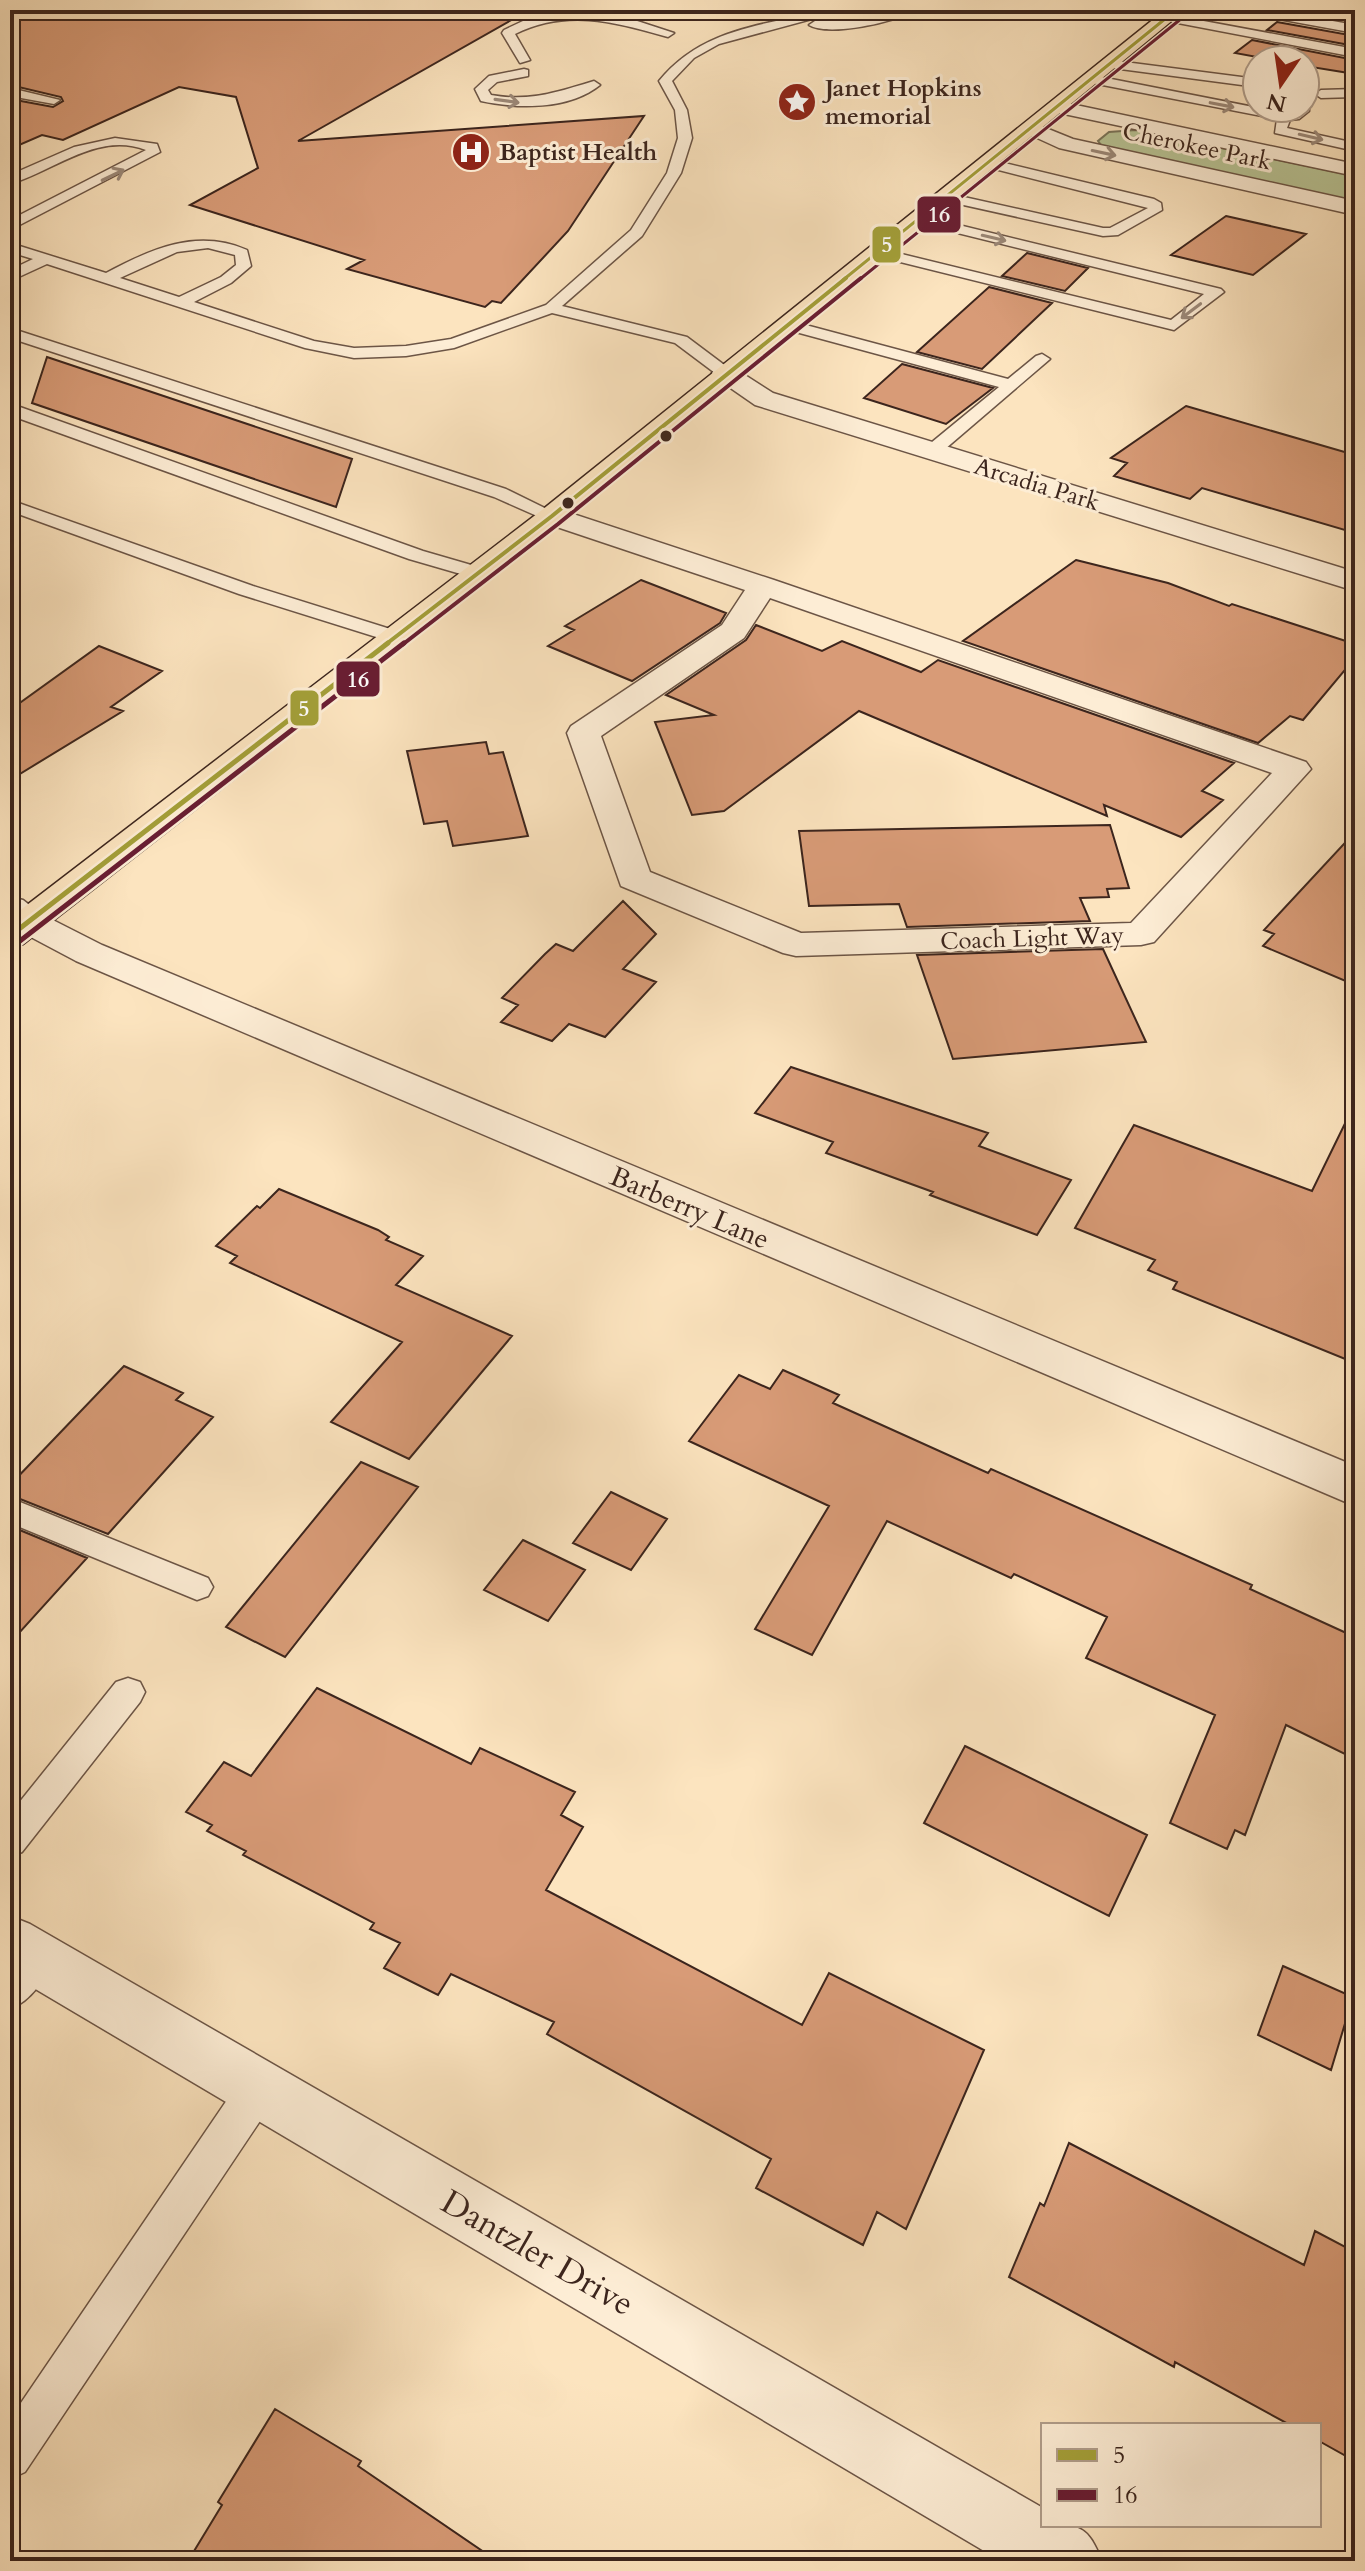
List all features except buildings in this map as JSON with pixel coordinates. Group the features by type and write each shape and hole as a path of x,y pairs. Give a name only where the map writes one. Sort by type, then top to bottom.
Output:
{"main road":[{"path":"16,922 552,516 1171,14"}],"street":[{"name":"Cherokee Park","path":"1057,107 1355,170"},
{"name":"Cherokee Park","path":"1031,128 1066,144 1355,208"},
{"name":"Arcadia Park","path":"725,373 764,399 1355,582"},
{"name":"Coach Light Way","path":"552,516 763,586 1294,769 1141,934 796,945 634,878 583,733 733,631 763,586"},
{"name":"Barberry Lane","path":"16,922 1355,1487"},
{"name":"Dantzler Drive","path":"19,1964 258,2089 1067,2561"}],"lane":[{"path":"10,247 311,345 354,353 406,351 454,343 551,308 637,233 674,173 685,138 681,110 665,81 690,55 715,41 839,10"},
{"path":"790,24 856,25 910,10"},
{"path":"1235,10 1257,11 1355,29"},
{"path":"594,85 552,102 511,103 486,98 481,89 493,79 524,67 508,33 524,23 565,13 622,17 668,33"},
{"path":"1171,14 1355,53"},
{"path":"1100,72 1241,82"},
{"path":"1100,72 1179,96 1241,108"},
{"path":"1179,96 1205,79"},
{"path":"10,92 54,100"},
{"path":"1321,94 1352,94"},
{"path":"1282,124 1280,130 1355,147"},
{"path":"10,180 94,145 125,141 152,147 153,152 140,162 10,226"},
{"path":"946,197 1103,232 1113,232 1155,210 1156,206 1149,202 988,163"},
{"path":"21,203 43,209"},
{"path":"877,252 1174,325 1216,292 918,219"},
{"path":"106,279 168,249 215,245 242,253 244,266 226,280 179,303"},
{"path":"10,276 45,259"},
{"path":"551,308 681,340 725,373"},
{"path":"787,325 1010,385"},
{"path":"10,333 500,493 552,516"},
{"path":"932,451 1042,359"},
{"path":"11,411 416,555 478,573"},
{"path":"10,505 246,590 396,637"},
{"path":"10,1510 197,1587"},
{"path":"10,1841 128,1692"},
{"path":"10,2457 258,2089"}],"green space":[{"path":"1136,130 1355,176 1355,203 1102,146 1098,141 1109,132"}],"transit line":[{"name":"5","path":"10,936 552,516 1176,10"},
{"name":"16","path":"16,944 558,524 1182,18"}],"place":[{"name":"Janet Hopkins memorial","path":"797,102"},
{"name":"Baptist Health","path":"471,152"}]}
